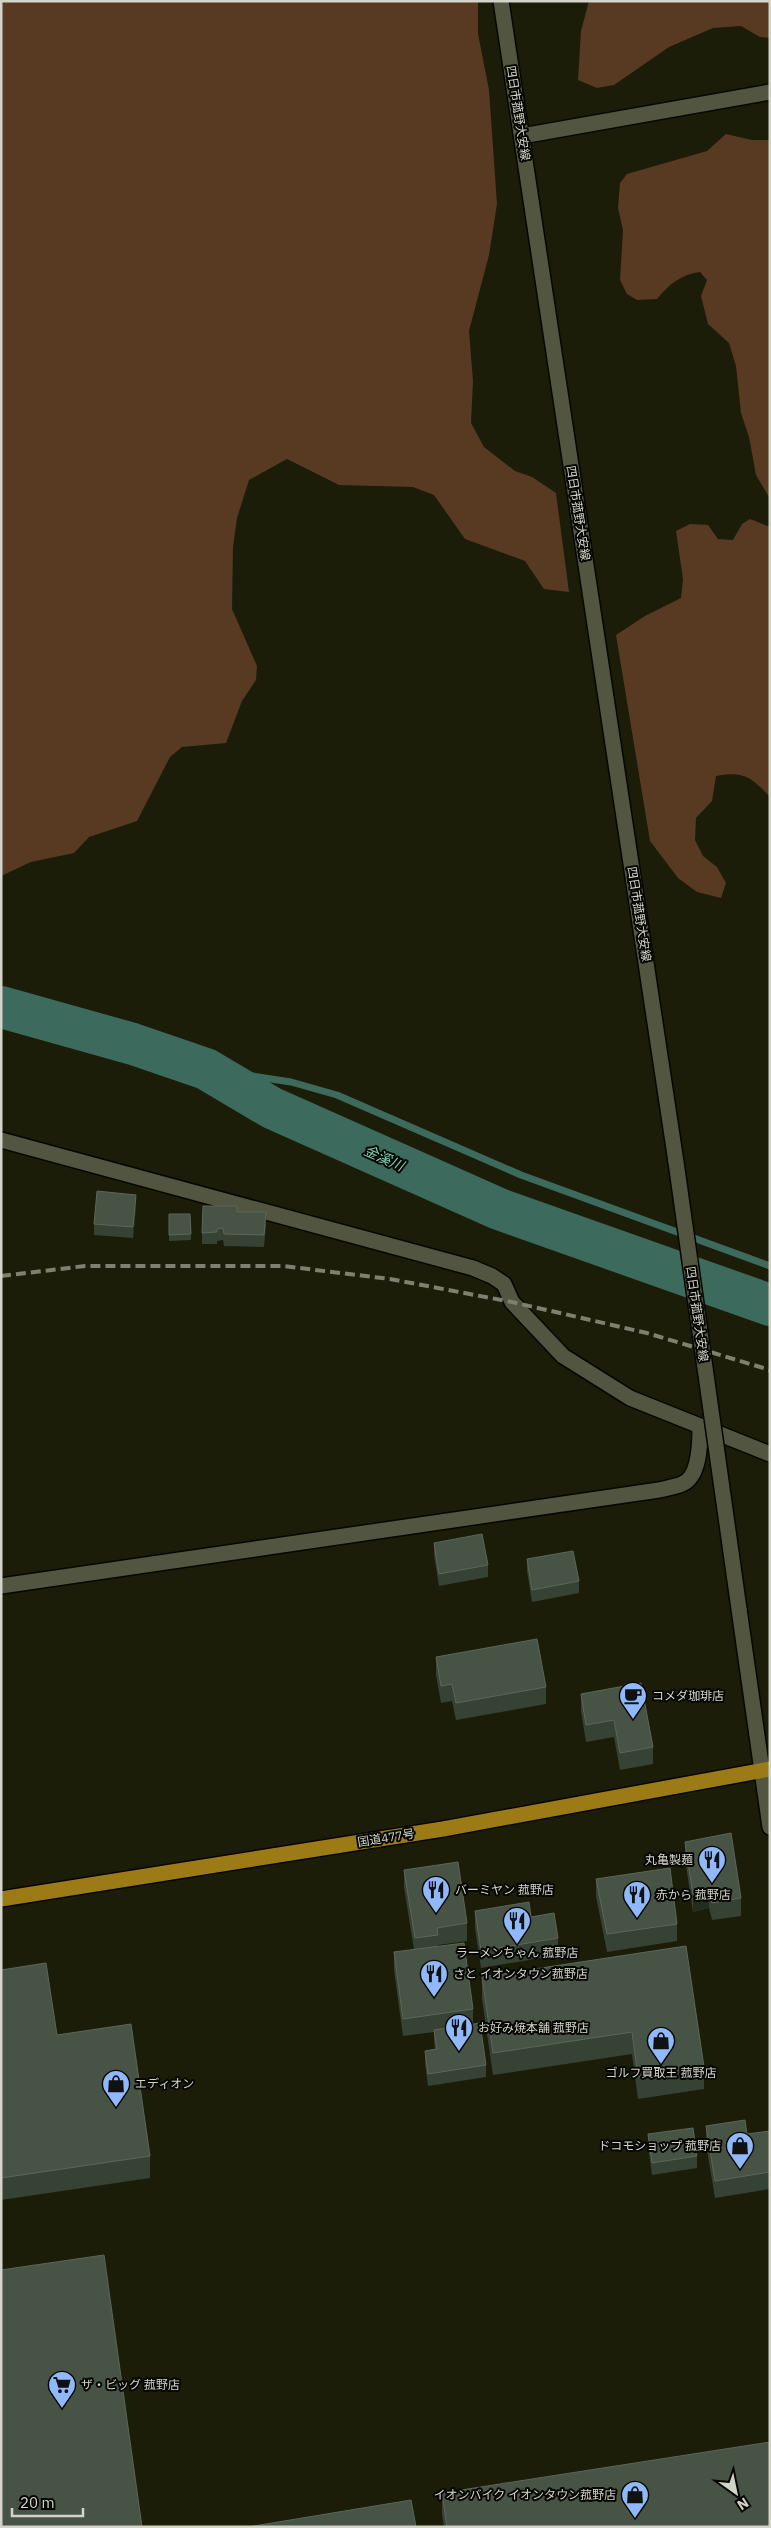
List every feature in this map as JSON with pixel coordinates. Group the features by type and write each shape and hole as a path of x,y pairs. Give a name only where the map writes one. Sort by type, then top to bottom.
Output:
{"highway":[{"name":"国道477号","path":"1,1899 443,1829 765,1770"}],"main road":[{"name":"四日市菰野大安線","path":"501,1 676,1162 739,1609 765,1770 770,1827"},
{"path":"522,136 770,92"},
{"path":"1,1140 425,1253 480,1270 504,1284 512,1302 563,1356 630,1398 770,1454"},
{"path":"1,1586 659,1490 684,1484 692,1474 701,1452 700,1427"}],"shaded area":[{"path":"1,1 478,1 478,34 489,90 497,204 489,255 469,331 473,381 471,423 484,447 515,471 532,477 556,493 569,592 544,589 525,561 465,539 434,495 413,487 339,485 287,459 249,480 237,518 233,547 232,609 257,666 256,680 242,701 226,743 182,747 170,757 137,821 89,837 74,853 31,862 1,876"},
{"path":"589,1 770,1 770,38 760,37 741,26 713,28 669,47 614,85 597,88 578,80 581,31"},
{"path":"726,134 752,140 770,140 770,499 756,475 749,437 741,413 736,366 729,343 708,324 701,296 707,280 700,272 693,273 676,281 657,299 637,300 627,294 620,280 623,230 618,208 620,183 627,174 707,151"},
{"path":"750,519 770,527 770,797 752,780 746,777 734,774 716,776 712,801 696,818 695,840 703,856 717,867 726,883 721,898 697,892 678,878 650,841 616,635 645,616 681,598 683,579 676,531 690,524 708,525 718,539 733,540 742,524"}],"building":[{"path":"97,1191 136,1195 133,1227 94,1224"},
{"path":"203,1206 237,1206 237,1212 266,1212 264,1235 224,1234 223,1228 217,1229 217,1232 202,1233"},
{"path":"169,1214 190,1214 191,1234 169,1235"},
{"path":"482,1534 488,1565 439,1574 434,1543"},
{"path":"573,1551 579,1581 532,1590 527,1559"},
{"path":"537,1639 546,1687 456,1703 452,1684 441,1686 436,1657"},
{"path":"641,1683 653,1747 620,1753 614,1720 586,1725 581,1694"},
{"name":"丸亀製麺","path":"731,1833 741,1898 712,1903 709,1891 693,1895 685,1842"},
{"name":"バーミヤン 菰野店","path":"458,1862 467,1923 437,1928 438,1935 415,1938 404,1870"},
{"name":"赤から 菰野店","path":"670,1868 677,1924 607,1934 596,1879"},
{"path":"529,1902 531,1917 554,1913 558,1938 481,1951 475,1911"},
{"name":"さと イオンタウン菰野店","path":"464,1943 473,2009 403,2019 394,1952"},
{"path":"686,1946 704,2067 638,2077 632,2032 493,2053 482,1977"},
{"path":"46,1963 57,2035 131,2024 150,2156 1,2178 1,1970"},
{"name":"お好み焼本舗 菰野店","path":"480,2023 486,2065 428,2074 425,2051 437,2049 434,2030"},
{"name":"ドコモショップ 菰野店","path":"745,2120 747,2134 770,2131 770,2172 715,2181 706,2126"},
{"path":"693,2128 697,2156 652,2163 648,2134"},
{"name":"ザ・ビッグ 菰野店","path":"104,2255 142,2527 1,2527 1,2270"},
{"path":"770,2442 770,2527 447,2527 442,2493"},
{"path":"411,2500 416,2527 248,2527"}],"waterway":[{"name":"金溪川","path":"1,1007 133,1044 206,1069 272,1108 499,1209 770,1305"},
{"path":"206,1069 291,1082 337,1095 521,1175 770,1266"}],"railway":[{"path":"1,1276 85,1266 283,1266 390,1279 512,1302 647,1333 770,1370"}],"place":[{"name":"コメダ珈琲店","path":"633,1720"},
{"name":"丸亀製麺","path":"712,1884"},
{"name":"バーミヤン 菰野店","path":"436,1914"},
{"name":"赤から 菰野店","path":"637,1919"},
{"name":"ラーメンちゃん 菰野店","path":"517,1945"},
{"name":"さと イオンタウン菰野店","path":"434,1998"},
{"name":"お好み焼本舗 菰野店","path":"459,2052"},
{"name":"ゴルフ買取王 菰野店","path":"661,2065"},
{"name":"エディオン","path":"116,2108"},
{"name":"ドコモショップ 菰野店","path":"740,2170"},
{"name":"ザ・ビッグ 菰野店","path":"62,2409"},
{"name":"イオンバイク イオンタウン菰野店","path":"635,2519"}]}
